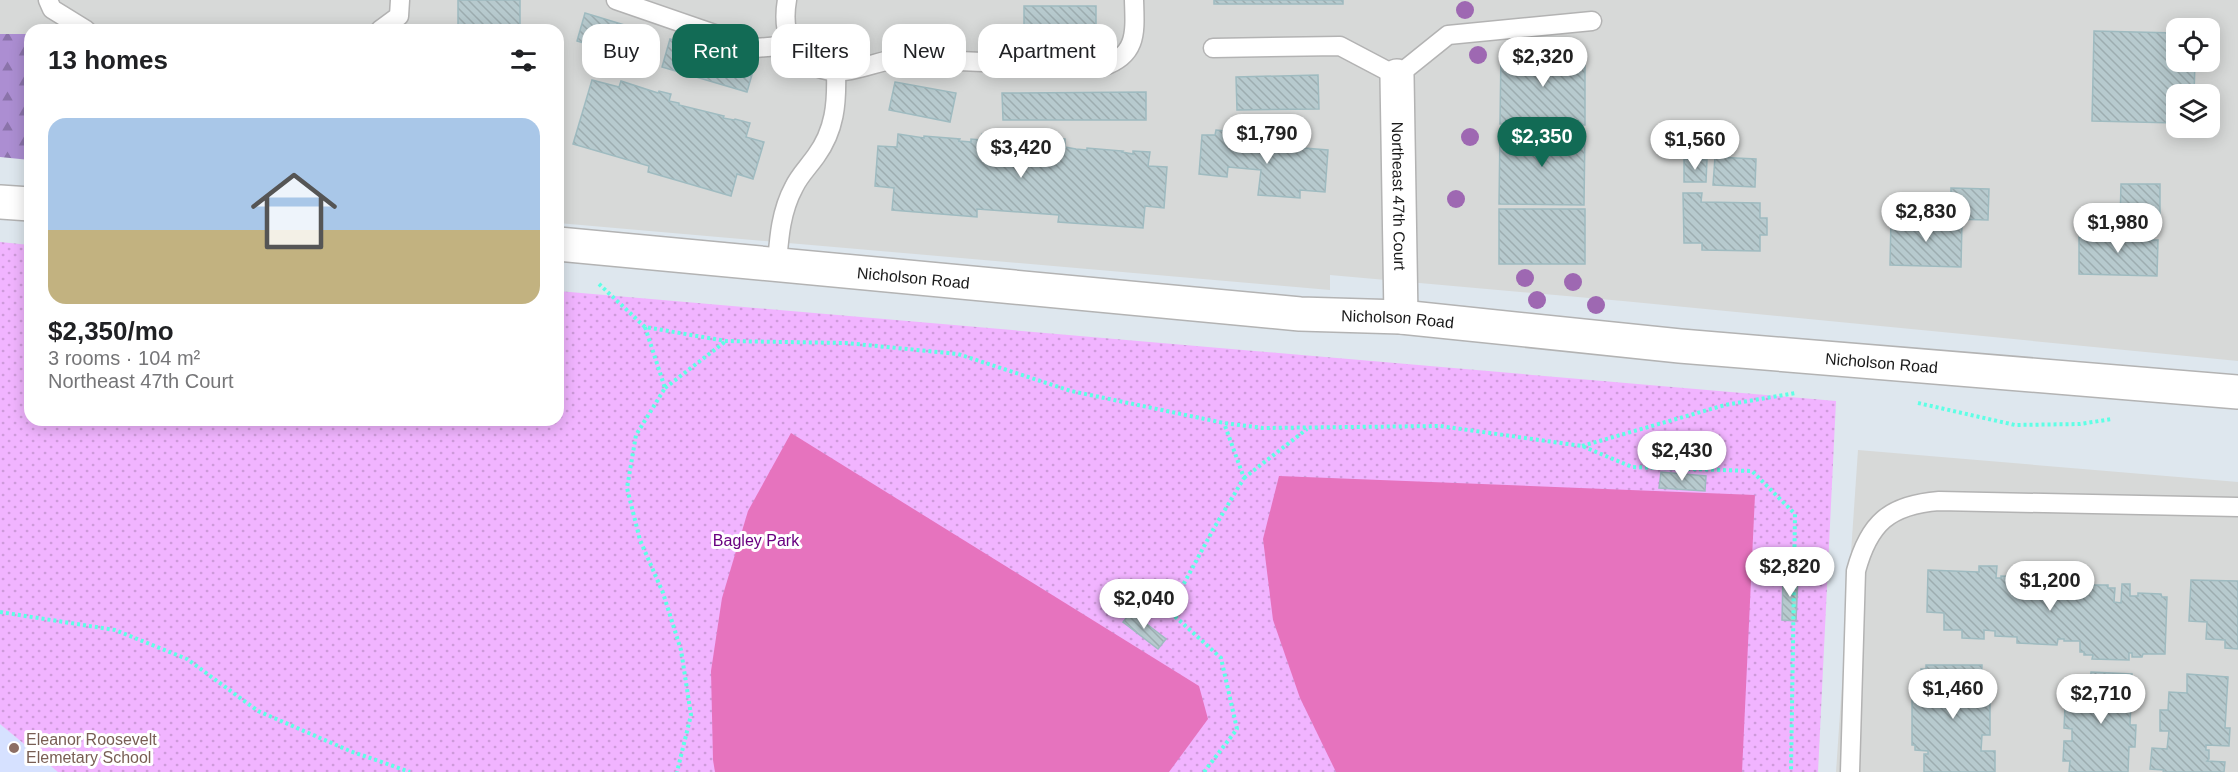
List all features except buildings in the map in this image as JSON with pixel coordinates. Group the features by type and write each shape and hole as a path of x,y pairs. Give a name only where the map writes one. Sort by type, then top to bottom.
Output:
{"street":[{"name":"Northeast 47th Court","path":"1397,76 1401,316"},
{"path":"0,202 24,204"},
{"name":"Nicholson Road","path":"573,245 1300,314 1401,316 1680,346 2238,392"}],"lane":[{"path":"48,0 52,9 76,24"},
{"path":"388,24 399,16 400,0"},
{"path":"616,0 755,48 771,47"},
{"path":"785,24 787,0"},
{"path":"870,64 897,58 1102,67 1115,62 1132,44 1135,30 1134,0"},
{"path":"1213,48 1340,46 1397,76 1448,35 1592,21"},
{"path":"777,264 780,224 794,186 818,154 831,128 837,100 836,78"},
{"path":"1850,772 1856,571 1862,548 1875,527 1893,512 1915,503 1939,501 2238,507"}],"path":[{"path":"573,245 593,279 645,327 665,388"},
{"path":"645,327 726,341 846,343 958,354 1071,391 1263,429 1440,426 1582,446 1632,467 1752,471 1795,514 1791,772"},
{"path":"677,772 691,715 681,650 663,592 640,540 627,488 636,435 665,388 726,341"},
{"path":"1582,446 1725,405 1800,392"},
{"path":"1907,400 2014,425 2080,424 2114,418"},
{"path":"1224,423 1244,478"},
{"path":"1204,772 1237,729 1221,658 1169,611 1244,478 1308,428"},
{"path":"0,612 115,630 187,659 258,711 350,751 410,772"}],"shaded area":[{"path":"0,0 2238,0 2238,361 1330,275 1330,290 564,224 564,24 24,24 24,34 0,34"},
{"path":"1858,450 2238,482 2238,772 1836,772"},
{"name":"Eleanor Roosevelt Elemetary School","path":"0,724 58,772 0,772"}],"green space":[{"path":"0,34 24,34 24,159 0,157"},
{"name":"Bagley Park","path":"0,242 24,244 24,426 564,426 564,292 1836,401 1818,772 58,772 0,724"},
{"path":"791,433 1199,686 1208,719 1169,772 715,772 711,671 722,598 748,511"},
{"path":"1279,476 1755,495 1742,772 1336,772 1300,698 1273,620 1263,539"}],"place":[{"name":"Eleanor Roosevelt Elemetary School","path":"14,748"}]}
